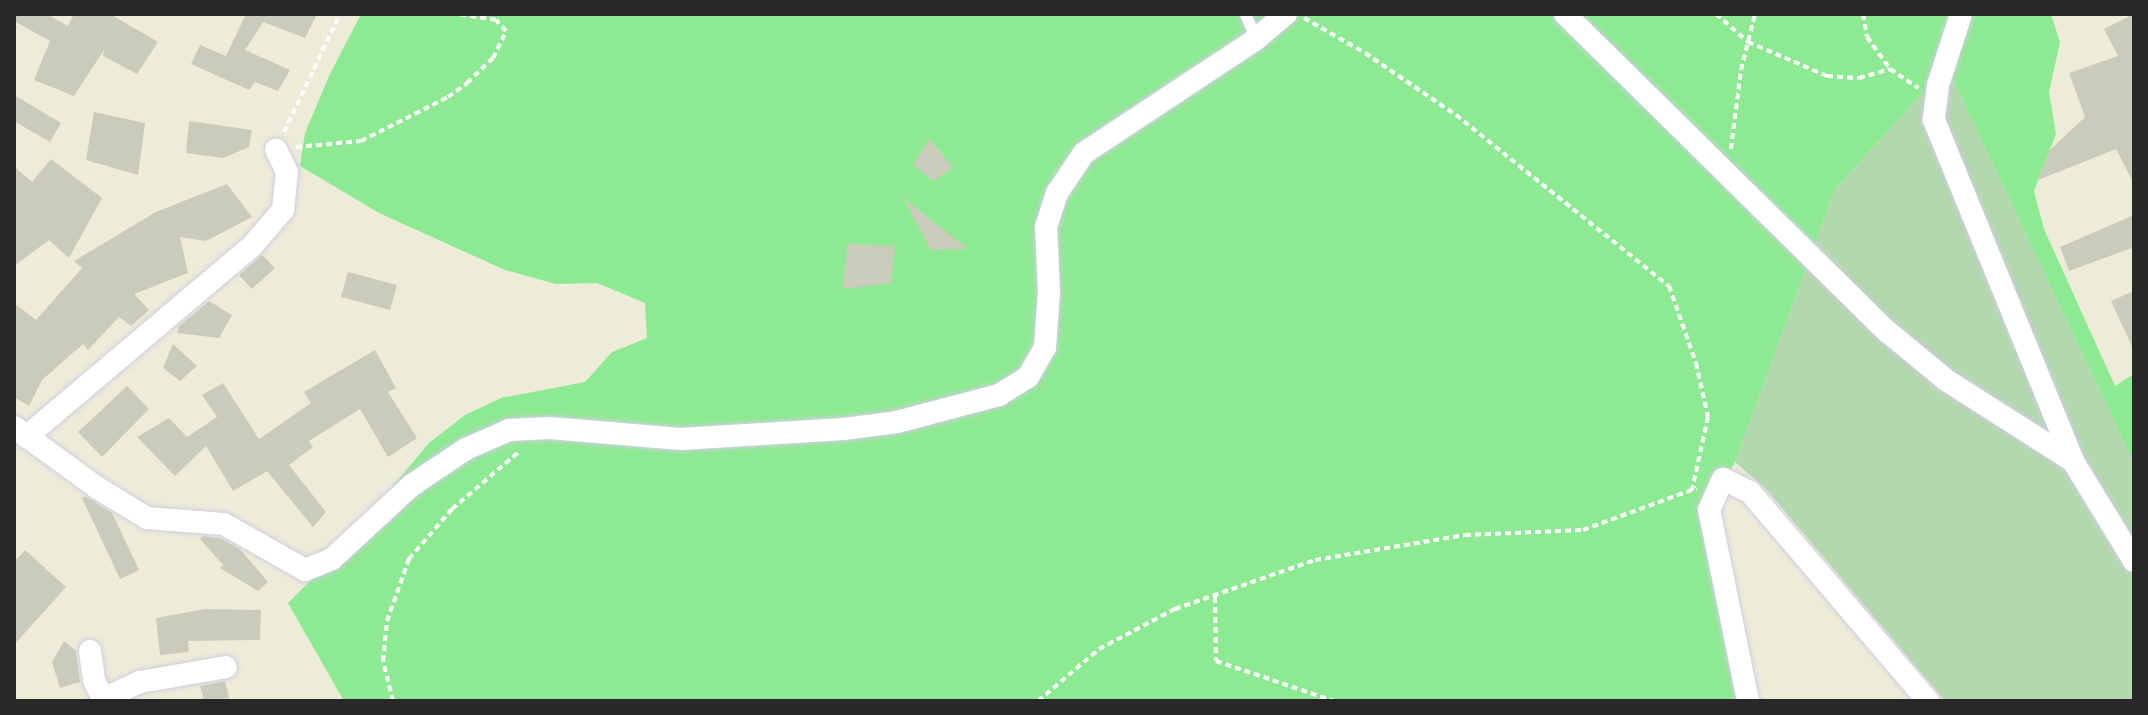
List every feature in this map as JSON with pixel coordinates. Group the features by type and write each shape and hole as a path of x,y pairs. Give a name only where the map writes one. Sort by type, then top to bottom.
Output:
{"street":[{"path":"276,149 287,172 283,210 252,246 20,432 147,518 224,524 305,570 332,559 412,485 466,449 509,430 550,428 681,439 844,429 897,422 999,395 1028,377 1045,348 1049,292 1046,227 1057,193 1084,153 1256,39 1286,14"},
{"path":"1565,14 1726,169 1888,332 1946,380 2073,461"},
{"path":"1961,14 1934,120 2073,461 2134,561"},
{"path":"1748,701 1709,510 1723,479 1750,492 1928,701"},
{"path":"90,651 94,680 107,701 114,694 140,682 226,667"}],"lane":[{"path":"1245,14 1256,39"}],"path":[{"path":"276,149 307,91 340,14"},
{"path":"276,149 361,141 448,97 467,83 493,58 506,31 496,20 459,14"},
{"path":"1299,14 1365,53 1456,115 1669,286 1696,363 1708,417 1692,490"},
{"path":"1716,14 1748,42 1827,76 1859,78 1890,69"},
{"path":"1726,169 1755,14"},
{"path":"1863,14 1867,37 1890,69 1937,100"},
{"path":"393,701 383,661 387,621 409,559 452,509 550,428"},
{"path":"1038,701 1099,649 1175,609 1315,560 1465,535 1583,530 1723,479"},
{"path":"1215,597 1216,661 1334,701"}],"green space":[{"path":"361,14 2051,14 2060,42 2049,92 2056,134 2034,191 2044,229 2115,386 2134,374 2134,463 1947,67 1835,189 1735,462 1709,510 1748,701 344,701 288,603 332,559 429,443 465,415 501,398 585,382 612,352 647,338 645,303 597,283 556,284 505,270 379,213 300,166 305,133 329,76"},
{"path":"1947,67 2134,463 2134,701 1945,701 1766,489 1735,462 1835,189"}],"building":[{"path":"14,14 47,14 68,26 74,14 110,14 158,42 137,74 103,56 104,50 74,96 34,80 50,41 14,21"},
{"path":"246,14 317,14 305,38 263,22 245,50 290,70 278,91 255,82 249,90 191,64 200,45 226,56"},
{"path":"2134,14 2134,184 2116,149 2038,180 2050,150 2085,117 2069,73 2118,56 2104,29"},
{"path":"14,95 61,123 50,142 14,121"},
{"path":"94,112 145,123 138,175 86,160"},
{"path":"189,121 252,130 249,147 223,158 186,153"},
{"path":"930,139 953,168 933,181 913,164"},
{"path":"51,159 102,198 69,258 49,240 14,266 14,166 32,182"},
{"path":"227,184 252,217 206,241 180,237 188,273 134,294 149,310 131,326 119,317 88,350 83,344 42,380 29,406 14,397 14,303 36,320 82,268 74,261 156,212"},
{"path":"903,198 944,230 968,249 931,250"},
{"path":"2134,215 2134,247 2069,271 2060,247"},
{"path":"847,244 895,246 891,283 843,289"},
{"path":"262,255 275,268 252,289 239,275"},
{"path":"348,272 397,285 390,310 341,297"},
{"path":"2134,291 2134,351 2111,301"},
{"path":"209,301 232,315 219,338 177,333 179,326"},
{"path":"173,344 197,366 180,381 163,368"},
{"path":"375,350 396,388 388,392 417,438 388,457 360,409 309,441 313,447 289,465 326,512 313,527 267,471 233,491 206,446 175,476 137,437 169,418 187,437 217,417 202,395 223,383 259,439 311,403 304,392"},
{"path":"127,386 149,409 102,457 78,432"},
{"path":"85,496 112,513 139,570 120,579 82,498"},
{"path":"203,536 220,538 240,549 268,582 258,591 220,568 223,565 200,539"},
{"path":"25,550 66,587 14,645 14,562"},
{"path":"206,609 261,610 260,640 188,641 189,652 160,655 156,618"},
{"path":"64,641 76,651 80,682 60,688 52,662"},
{"path":"225,681 229,698 204,701 200,686"}]}
